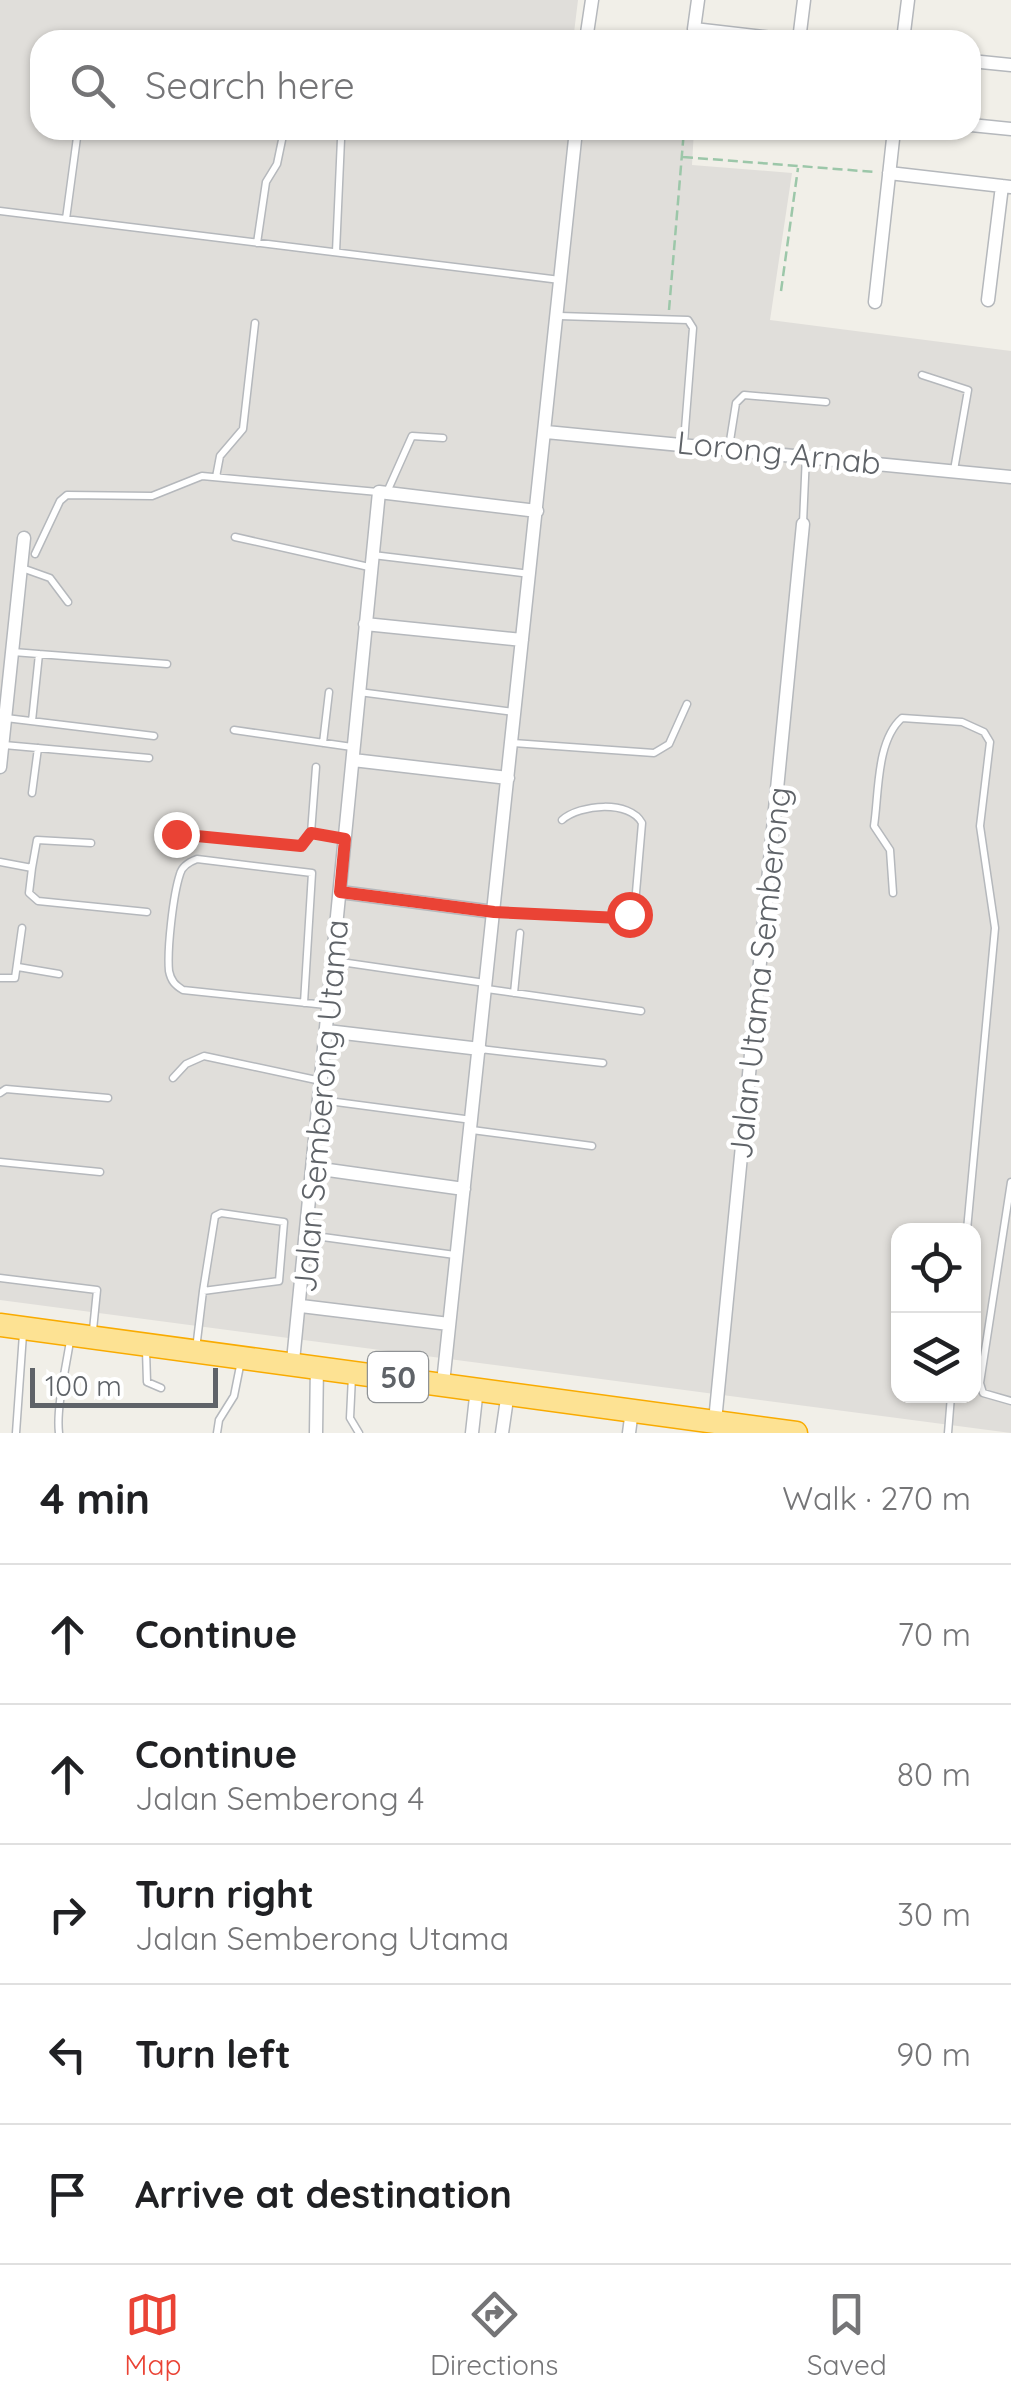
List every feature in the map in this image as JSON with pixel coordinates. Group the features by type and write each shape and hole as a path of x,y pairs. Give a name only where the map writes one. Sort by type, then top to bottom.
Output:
{"highway":[{"name":"50","path":"12,1326 508,1392 630,1422 715,1422 796,1433"}],"street":[{"path":"588,30 592,0"},
{"path":"698,0 694,29 703,30"},
{"path":"800,30 804,0"},
{"path":"904,30 908,0"},
{"path":"981,61 1010,60"},
{"path":"981,126 1011,129"},
{"path":"442,1383 473,1125 575,140"},
{"path":"875,302 893,140"},
{"path":"889,173 1007,186 988,300"},
{"name":"Lorong Arnab","path":"546,432 684,442 1011,477"},
{"path":"382,493 537,511"},
{"name":"Jalan Semberong Utama","path":"293,1361 302,1306 371,562 382,493"},
{"name":"Jalan Utama Semberong","path":"715,1422 803,524"},
{"path":"0,767 24,538"},
{"path":"365,624 522,640"},
{"path":"353,754 508,778"},
{"path":"340,892 494,912"},
{"path":"327,1031 480,1050"},
{"path":"314,1168 464,1190"},
{"path":"302,1306 449,1324"},
{"path":"316,1433 318,1364"},
{"path":"472,1433 477,1388"},
{"path":"502,1433 508,1392"}],"lane":[{"path":"66,219 77,140"},
{"path":"257,243 266,182 278,164 282,140"},
{"path":"336,252 341,140"},
{"path":"0,211 562,280"},
{"path":"559,316 684,318 693,328 684,442"},
{"path":"216,478 220,456 242,429 255,323"},
{"path":"922,375 968,390 954,470"},
{"path":"729,447 736,403 744,395 826,402"},
{"path":"36,554 63,496 152,496 177,483 216,478 382,493 412,436 443,438"},
{"path":"803,524 806,454"},
{"path":"235,537 371,562 531,574"},
{"path":"21,568 50,578 68,602"},
{"path":"12,652 167,664"},
{"path":"32,721 39,654"},
{"path":"323,743 329,692"},
{"path":"359,692 515,712"},
{"path":"512,743 654,753 669,744 688,704"},
{"path":"5,718 154,736"},
{"path":"893,894 890,850 874,826 885,745 892,726 902,718 925,718 973,726 990,742 980,826 995,928 968,1223"},
{"path":"234,730 323,743 353,754"},
{"path":"2,744 149,758"},
{"path":"32,792 38,748"},
{"path":"176,834 301,846 311,833 316,766"},
{"path":"494,912 620,918 629,914 637,888 642,823 638,815 628,809 586,808 562,820"},
{"path":"311,833 345,839"},
{"path":"91,843 36,840 29,893 38,900 146,912"},
{"path":"304,1003 312,873 197,859 186,864 180,871 174,917 169,970 173,984 183,990 329,1006"},
{"path":"0,862 32,868"},
{"path":"0,978 12,980 18,967 22,928"},
{"path":"514,992 520,933"},
{"path":"333,961 641,1012"},
{"path":"18,967 59,974"},
{"path":"480,1050 603,1063"},
{"path":"173,1078 186,1064 204,1056 322,1082"},
{"path":"0,1093 6,1089 108,1098"},
{"path":"321,1100 592,1146"},
{"path":"0,1162 100,1172"},
{"path":"1011,1182 980,1383 983,1393 1011,1401"},
{"path":"196,1349 202,1291 215,1216 220,1213 284,1222 279,1281 202,1291"},
{"path":"308,1236 456,1255"},
{"path":"0,1278 98,1290 58,1408 59,1433"},
{"path":"12,1326 16,1433"},
{"path":"146,1344 145,1377 161,1388"},
{"path":"217,1433 221,1415 234,1396 243,1354"},
{"path":"352,1370 350,1418 358,1433"},
{"path":"948,1433 950,1403"}],"path":[{"path":"669,316 683,140"},
{"path":"682,156 889,173"},
{"path":"781,291 798,165"}],"shaded area":[{"path":"0,0 578,0 574,30 30,30 30,140 693,140 692,165 792,173 770,320 1011,351 1011,1433 0,1300"}],"route":[{"path":"176,834 301,846 311,833 345,839 340,892 494,912 620,918 629,914"}]}
